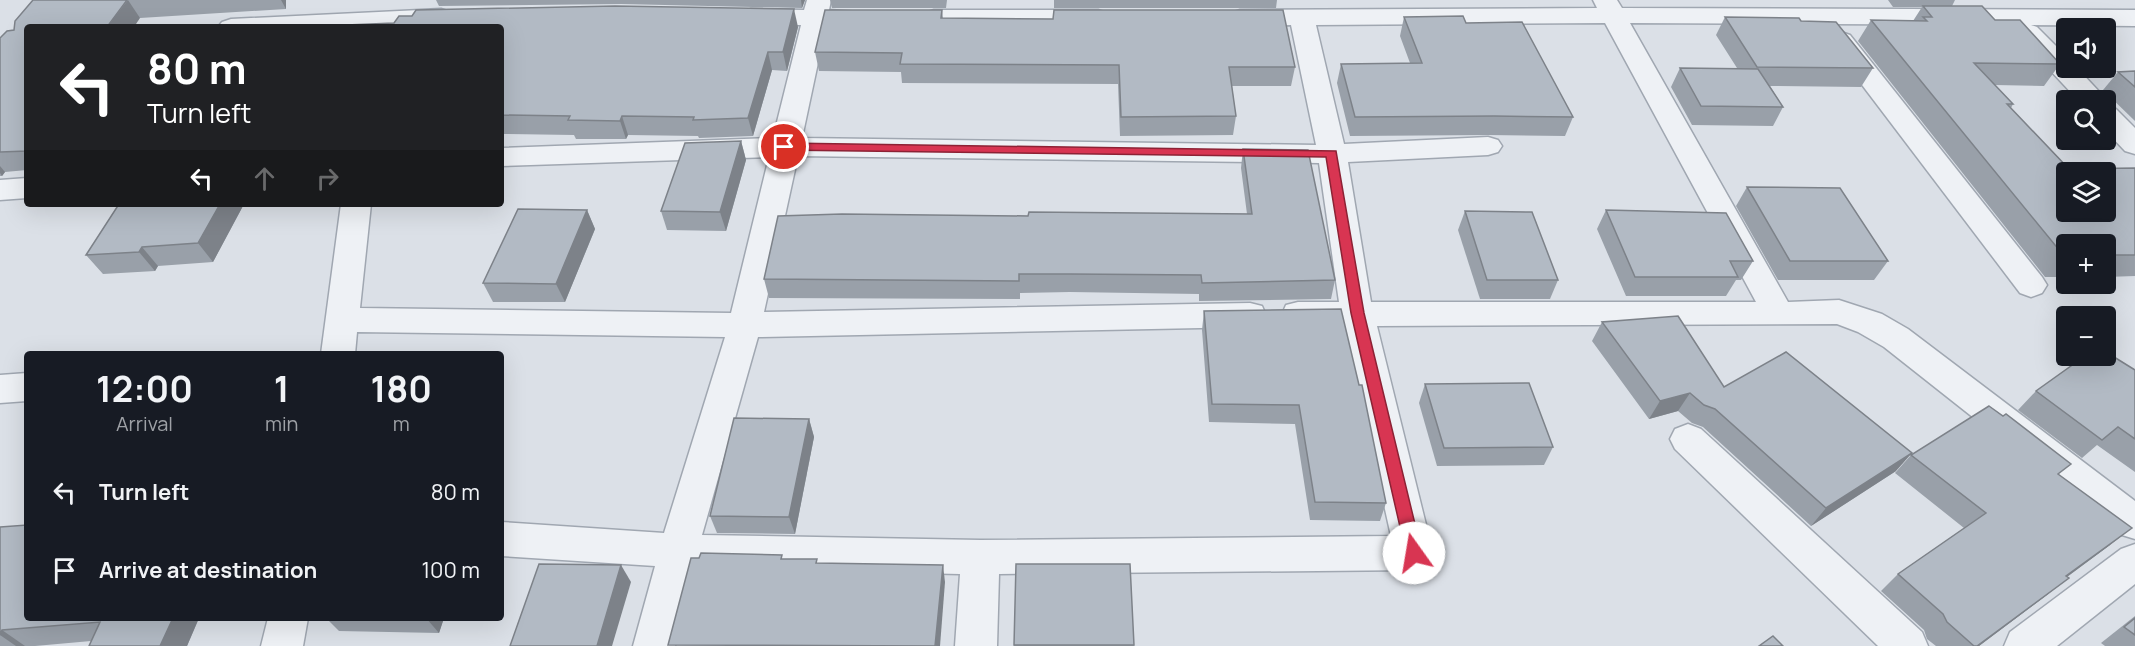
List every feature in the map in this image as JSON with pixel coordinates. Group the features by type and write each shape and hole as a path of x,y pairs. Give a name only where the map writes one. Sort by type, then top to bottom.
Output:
{"street":[{"path":"1608,7 1779,314"},
{"path":"1219,18 1302,18 1416,9 1608,7 1823,16 2135,18"},
{"path":"268,24 381,15 426,8 468,16"},
{"path":"654,646 678,551 745,325 817,9"},
{"path":"723,16 817,9 897,18 1124,18"},
{"path":"1823,16 2031,285"},
{"path":"2014,17 2083,90"},
{"path":"504,539 678,551 980,557 1414,553 1357,313 1332,153 1302,18"},
{"path":"2116,125 2135,145"},
{"path":"504,157 784,147 1332,153 1488,146"},
{"path":"0,190 24,188"},
{"path":"339,351 356,207"},
{"path":"343,320 745,325 1357,313 1779,314 1839,312 1870,323 1896,338 2135,524"},
{"path":"0,390 24,387"},
{"path":"1688,439 1907,646"},
{"path":"976,646 980,557"},
{"path":"2025,646 2135,561"},
{"path":"282,646 287,621"}],"building":[{"path":"33,0 127,0 109,24 24,24 24,151 0,152 0,38 7,31 14,30 15,21"},
{"path":"615,6 794,9 783,52 768,52 748,118 693,120 694,117 622,116 620,121 568,120 570,116 504,115 504,24 370,24 394,23 399,16 412,16 416,10"},
{"path":"1923,6 1982,6 1995,20 2020,20 2056,60 2056,64 1974,63 2013,104 2007,104 2062,162 2056,162 2056,222 2116,222 2116,168 2135,168 2135,255 2116,255 2116,234 2056,234 2056,246 1871,20 1927,21 1923,17 1932,17"},
{"path":"825,10 942,10 941,18 1053,19 1054,10 1283,10 1295,67 1229,67 1236,116 1121,117 1119,65 900,64 902,53 815,52"},
{"path":"1463,16 1466,23 1522,22 1573,117 1355,117 1341,64 1422,63 1404,17"},
{"path":"1725,17 1799,18 1801,21 1836,22 1873,68 1757,67"},
{"path":"1680,68 1758,69 1783,107 1701,106"},
{"path":"2135,71 2135,87 2118,72"},
{"path":"741,141 720,212 661,211 685,143"},
{"path":"1243,149 1308,150 1335,280 1202,283 1201,275 1070,274 1019,274 1019,281 764,279 778,216 842,214 1028,216 1029,212 1252,214"},
{"path":"1747,187 1840,188 1888,261 1790,261"},
{"path":"117,207 218,207 198,243 142,247 139,252 86,255"},
{"path":"518,209 587,210 556,284 483,283"},
{"path":"1606,210 1726,213 1753,261 1730,261 1738,277 1635,277"},
{"path":"1465,211 1532,212 1558,280 1487,280"},
{"path":"1341,309 1359,385 1362,385 1386,503 1315,502 1299,405 1212,404 1204,311"},
{"path":"1678,316 1724,387 1786,352 1912,453 1826,508 1715,409 1704,405 1690,393 1660,401 1602,322"},
{"path":"2116,358 2135,370 2135,439 2118,427 2102,440 2036,391 2071,366 2116,366"},
{"path":"1529,383 1553,447 1444,448 1425,384"},
{"path":"1989,406 2003,416 2006,414 2071,464 2058,474 2132,528 2066,576 2069,578 1974,646 1947,622 1943,614 1898,574 1986,513 1911,455"},
{"path":"734,418 809,419 789,517 710,516"},
{"path":"24,525 24,621 172,621 160,646 89,646 100,622 2,630 0,635 0,527"},
{"path":"701,553 782,555 781,559 817,559 816,563 943,565 935,646 668,645 691,558 699,558"},
{"path":"539,564 621,565 597,646 510,646"},
{"path":"1016,564 1130,564 1134,645 1014,645"},
{"path":"2135,618 2135,635 2124,627"},
{"path":"1773,636 1783,646 1759,646"}],"route":[{"path":"784,147 1332,153 1357,313 1414,553"}]}
